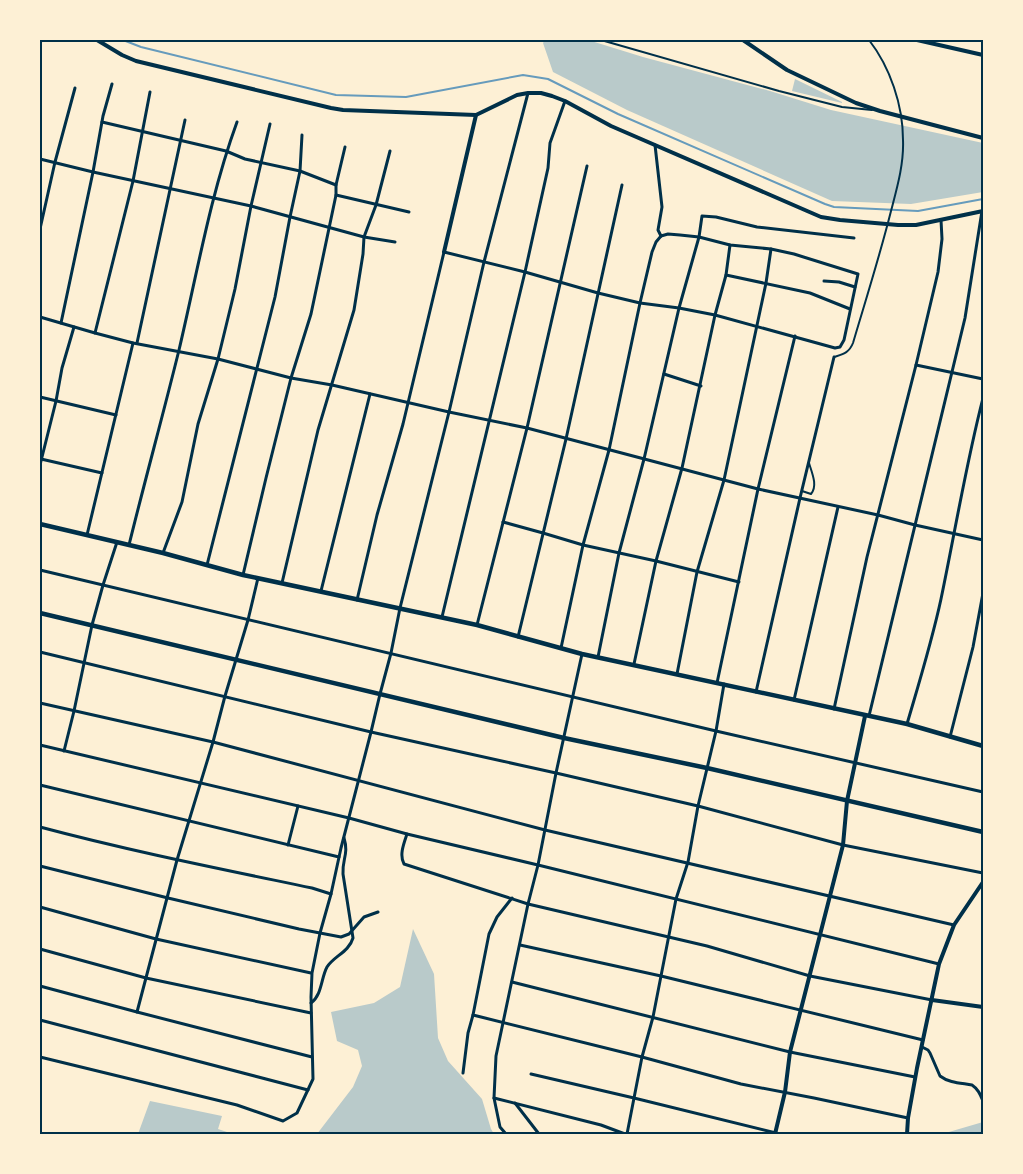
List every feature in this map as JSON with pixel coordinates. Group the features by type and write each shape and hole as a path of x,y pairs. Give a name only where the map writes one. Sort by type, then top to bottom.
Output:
{"main road":[{"path":"40,524 164,553 244,575 477,625 582,654 907,724 983,746"},
{"path":"40,613 564,738 707,768 983,832"}],"street":[{"path":"97,40 136,61 343,110 476,115 517,95 541,92 611,126 821,217 898,225 916,225 982,211 964,318 915,525 855,762 847,801 843,845 790,1052 777,1134 530,1074"},
{"path":"743,40 787,70 856,103 983,138"},
{"path":"918,40 983,55"},
{"path":"61,323 102,122 112,84"},
{"path":"40,229 55,162 75,88"},
{"path":"95,333 133,181 150,92"},
{"path":"40,1056 237,1105 283,1121 297,1113 313,1079 312,973 320,933 358,780 372,732 400,608 484,262 528,93"},
{"path":"442,617 525,272 548,168 550,143 565,102"},
{"path":"357,600 403,424 476,115"},
{"path":"87,535 135,343 185,120"},
{"path":"102,122 226,151 245,159 300,171 336,185"},
{"path":"129,545 226,151 237,122"},
{"path":"164,553 182,502 198,424 218,359 235,288 250,206 270,124"},
{"path":"208,565 275,297 300,171 302,136"},
{"path":"655,145 662,207 658,230 661,236"},
{"path":"244,575 291,378 311,314 345,147"},
{"path":"282,583 318,430 354,310 364,237 376,205 390,151"},
{"path":"40,159 250,206 364,237 395,242"},
{"path":"477,625 527,428 587,166"},
{"path":"518,637 566,439 622,184"},
{"path":"336,195 409,212"},
{"path":"598,657 619,553 644,458 679,308 699,238 702,216 716,217 757,227 854,238"},
{"path":"834,709 867,557 938,272 942,239 941,220"},
{"path":"444,252 640,303 715,315 835,348 840,346 844,340 858,274 794,254 771,249 730,245 668,234 661,236 656,242 640,303 609,450 583,545 561,648"},
{"path":"634,664 656,561 682,468 701,386 715,315 726,274 730,245"},
{"path":"678,674 697,572 724,480 766,283 771,249"},
{"path":"726,274 810,293 851,309"},
{"path":"824,281 839,282 854,287"},
{"path":"40,317 135,343 218,359 291,378 332,385 527,428 758,489 983,540"},
{"path":"40,465 62,368 74,327"},
{"path":"717,683 758,489 795,336"},
{"path":"756,692 834,357"},
{"path":"916,365 983,379"},
{"path":"664,374 701,386"},
{"path":"321,591 370,394"},
{"path":"40,397 116,415"},
{"path":"907,724 941,600 983,398"},
{"path":"41,459 102,473"},
{"path":"794,700 838,507"},
{"path":"503,522 583,545 739,582"},
{"path":"64,751 92,625 117,542"},
{"path":"40,570 716,731 983,792"},
{"path":"137,1012 177,860 237,660 258,578"},
{"path":"950,736 973,647 983,593"},
{"path":"40,652 372,732 698,806 843,845 983,873"},
{"path":"506,1134 500,1127 494,1098 496,1056 582,654"},
{"path":"494,1098 601,1125 626,1134 642,1057 653,1017 676,900 688,862 724,684"},
{"path":"40,703 213,742 545,830 954,924"},
{"path":"40,745 349,818 407,834 939,964"},
{"path":"40,786 339,857"},
{"path":"288,845 298,806"},
{"path":"40,827 177,860 312,888 331,894"},
{"path":"407,834 401,857 404,864 528,904 669,936 810,976 932,1000 983,1007"},
{"path":"311,1003 318,994 327,968 333,960 348,948 353,938 343,874 346,846 344,838"},
{"path":"40,866 168,898 341,937 349,934 364,917 378,912"},
{"path":"907,1134 915,1077 939,964 954,924 983,882"},
{"path":"463,1073 468,1033 489,934 497,917 512,898"},
{"path":"40,907 156,938 312,973"},
{"path":"520,945 661,976 923,1040"},
{"path":"40,949 146,978 311,1012"},
{"path":"512,982 790,1052 915,1077"},
{"path":"40,986 312,1057"},
{"path":"472,1015 642,1057 741,1084 908,1118"},
{"path":"40,1020 308,1090"},
{"path":"922,1047 930,1052 940,1076 947,1081 978,1089 983,1101"},
{"path":"515,1104 539,1134"}],"lane":[{"path":"602,40 779,91 842,107 880,111"},
{"path":"834,357 848,352 853,343 886,230 903,156 900,108 889,76 869,40"},
{"path":"802,492 811,494 815,488 808,463"}],"shaded area":[{"path":"545,40 588,40 831,110 983,143 983,192 911,204 832,201 627,110 553,72 543,43"},
{"path":"795,79 842,102 842,103 792,91"},
{"path":"413,929 434,974 438,1038 448,1061 482,1099 494,1134 317,1134 353,1087 362,1066 358,1050 337,1041 331,1012 374,1003 400,987"},
{"path":"150,1101 222,1116 218,1129 233,1134 138,1134"},
{"path":"983,1122 983,1134 942,1134"}],"waterway":[{"path":"123,40 141,47 336,95 406,97 523,75 548,79 618,114 834,207 918,211 983,199"}]}
